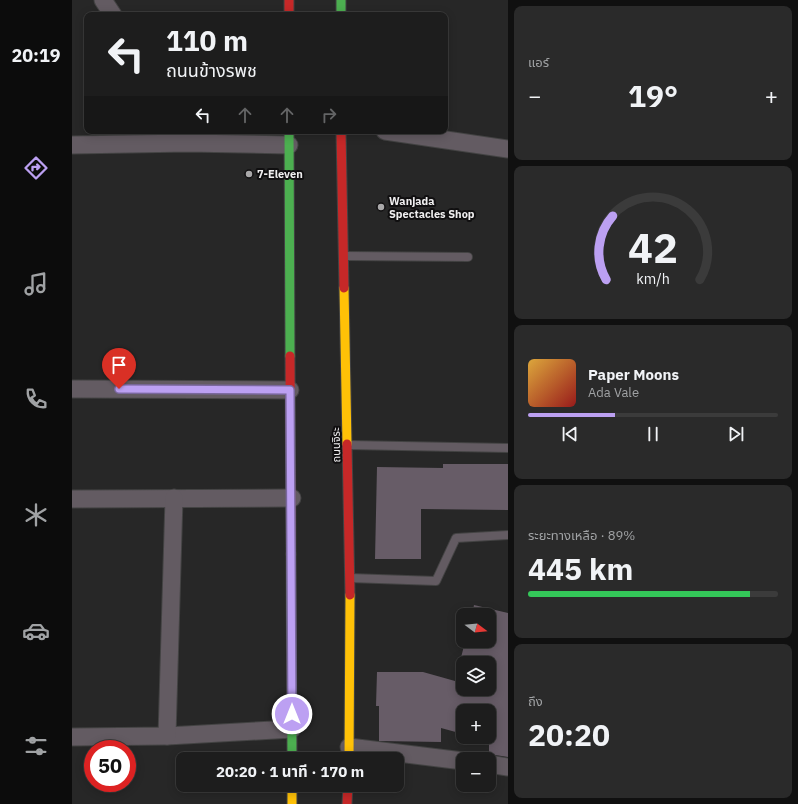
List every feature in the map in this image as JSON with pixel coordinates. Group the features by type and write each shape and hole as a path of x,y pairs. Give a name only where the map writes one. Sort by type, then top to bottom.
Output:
{"main road":[{"path":"289,0 289,12"},
{"path":"341,0 341,12"},
{"name":"ถนนจิระ","path":"341,134 350,578 349,752"},
{"path":"289,138 292,498 292,752"},
{"path":"292,792 292,804"},
{"path":"347,804 348,792"}],"street":[{"path":"103,0 111,12"},
{"path":"406,134 508,149"},
{"path":"72,146 188,143 289,138"},
{"path":"72,389 290,390"},
{"path":"168,736 174,498"},
{"path":"72,499 292,498"},
{"path":"72,737 168,736 292,729"},
{"path":"404,757 456,761"},
{"path":"496,765 508,767"}],"lane":[{"path":"344,256 468,257"},
{"path":"348,445 508,448"},
{"path":"350,578 436,581 456,538 508,535"}],"building":[{"path":"443,464 508,464 508,510 421,509 421,559 375,559 377,467 443,468"},
{"path":"474,605 487,608 473,608"},
{"path":"496,610 508,613 508,757 496,755 496,752 489,752 489,744 496,744 496,704 456,704 456,732 441,728 441,742 379,741 379,706 376,706 377,672 423,672 455,681 456,677 456,696 496,696 496,656 461,656 463,648 496,648"}],"traffic: fast":[{"path":"341,0 341,12"},
{"path":"289,134 290,356"},
{"path":"291,554 292,752"}],"traffic: slow":[{"path":"344,288 347,444"},
{"path":"349,752 350,595"},
{"path":"292,792 292,804"}],"traffic: jam":[{"path":"289,0 289,12"},
{"path":"341,134 344,288"},
{"path":"290,356 291,554"},
{"path":"347,444 350,595"},
{"path":"347,804 348,792"}],"place":[{"name":"7-Eleven","path":"249,174"},
{"name":"Wanjada Spectacles Shop","path":"381,207"}],"route":[{"path":"119,389 290,390 292,498 292,714"}]}
